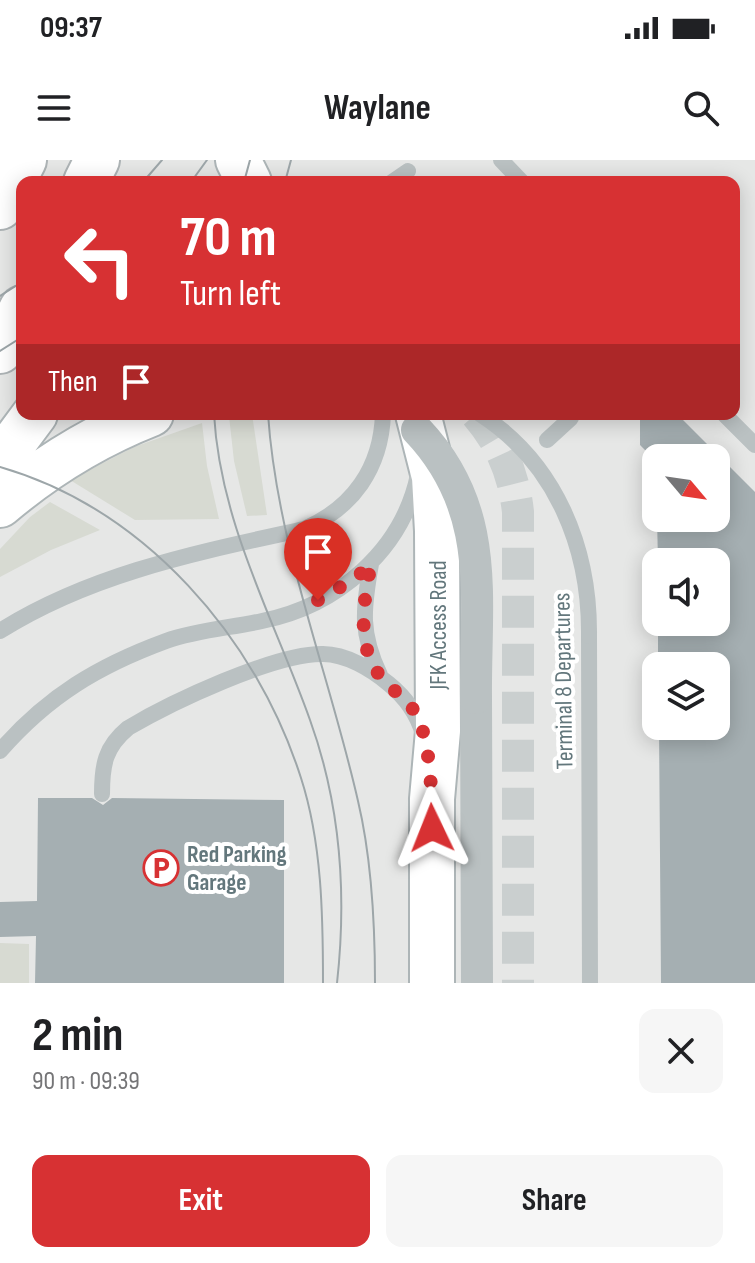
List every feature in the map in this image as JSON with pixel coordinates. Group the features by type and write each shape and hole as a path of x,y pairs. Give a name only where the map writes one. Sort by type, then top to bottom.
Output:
{"main road":[{"path":"0,207 24,160"},
{"path":"0,351 16,320"},
{"path":"0,461 31,420"},
{"path":"0,505 44,469 99,436 137,420"},
{"name":"JFK Access Road","path":"406,420 434,477 437,531 438,731 432,799 432,983"}],"street":[{"path":"408,420 442,459 460,490 472,527 475,572 477,983"}],"lane":[{"path":"501,160 516,176"},
{"path":"401,176 408,171"},
{"path":"0,631 63,600 149,564 304,529 321,521 339,510 366,479 403,420"},
{"path":"0,751 47,703 110,664 170,639 266,621 294,611 338,590 371,564 395,533 413,495 405,420"},
{"name":"Terminal 8 Departures","path":"487,420 522,448 549,484 572,529 584,572 589,616 590,983"},
{"path":"547,440 569,420"},
{"path":"730,420 755,445"},
{"path":"371,564 364,600 364,629 367,648 380,677"},
{"path":"102,794 105,755 121,733 143,719 239,675 290,659 322,654 351,660 380,677 403,697 419,719 432,799"}],"shaded area":[{"path":"0,160 755,160 755,983 0,983"},
{"path":"229,420 253,420 267,515 247,516 234,461"},
{"path":"202,423 207,466 219,519 135,520 70,480 134,447"},
{"path":"50,502 100,530 51,550 0,577 0,549 30,517"},
{"path":"0,943 29,944 29,983 0,983"}],"building":[{"path":"640,420 683,420 707,444 642,444 642,447"},
{"path":"730,467 755,492 755,983 661,983 659,740 730,740 730,652 658,652 658,636 730,636 730,548 658,548 657,532 730,532"},
{"name":"Red Parking Garage","path":"38,798 92,798 103,805 112,798 284,800 284,983 35,983 36,936 0,937 0,902 37,901"}],"tunnel":[{"path":"481,420 505,460 518,512 518,983"}],"tram line":[{"path":"148,176 162,160"},
{"path":"195,176 207,160"},
{"path":"246,176 250,160"},
{"path":"287,176 291,160"},
{"path":"0,296 16,286"},
{"path":"0,351 16,341"},
{"path":"215,420 226,494 251,570 310,720 329,785 341,883 337,983"},
{"path":"269,420 273,463 293,561 363,823 372,891 375,983"},
{"path":"0,467 53,487 102,513 147,547 188,585 224,629 255,676 281,726 308,803 320,880 323,983"}],"place":[{"name":"Red Parking Garage","path":"161,868"}],"route":[{"path":"318,600 356,578 371,564 364,600 367,648 380,677 403,697 419,719 432,799 432,828"}]}
